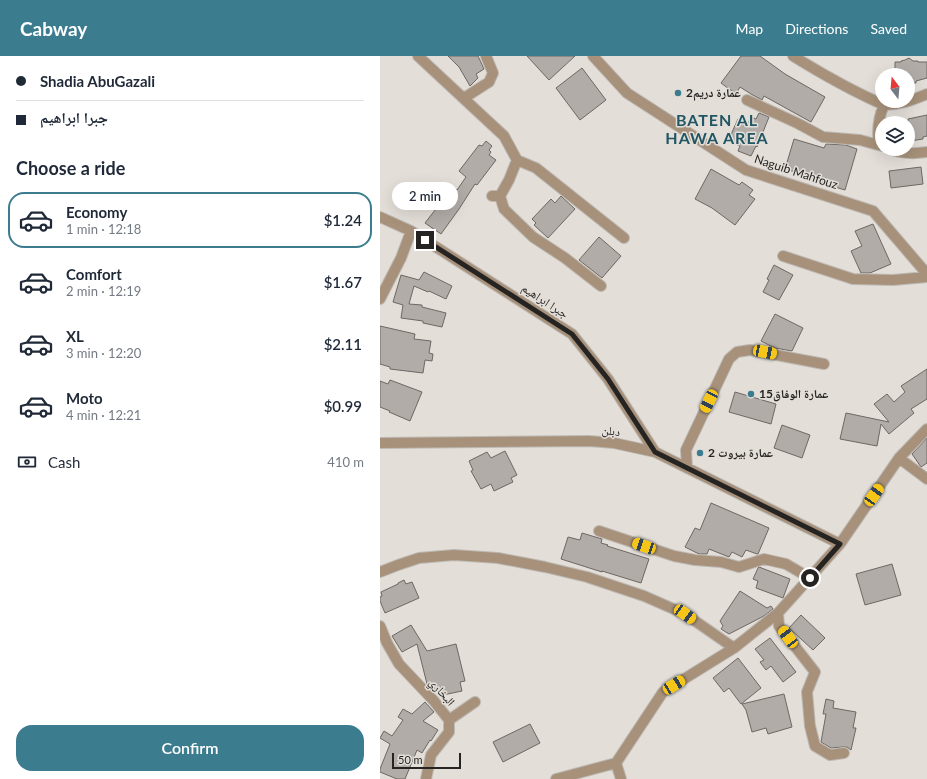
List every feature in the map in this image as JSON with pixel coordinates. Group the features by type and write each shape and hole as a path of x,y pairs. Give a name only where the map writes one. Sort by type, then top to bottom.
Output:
{"street":[{"path":"418,56 504,136 517,160 536,168 624,238"},
{"path":"464,98 489,82 493,73 486,56"},
{"name":"Naguib Mahfouz","path":"593,56 627,92 746,170 873,211 927,275"},
{"path":"793,56 841,84 875,101"},
{"path":"915,98 927,94"},
{"path":"747,100 797,123 823,137 860,140 875,144"},
{"path":"915,154 927,152"},
{"path":"517,160 509,180 496,196 504,209 533,237 565,258 601,286"},
{"name":"جبرا ابراهيم","path":"380,217 411,232 572,334 608,379 655,452"},
{"path":"380,299 401,258 411,232"},
{"path":"783,256 853,279 893,280 927,275"},
{"path":"686,468 686,450 730,359 737,352 750,350 824,364"},
{"path":"556,779 616,763 663,692 734,648 778,613 840,544 899,458 927,429"},
{"name":"دبلن","path":"380,442 589,441 614,443 655,452 840,544"},
{"path":"899,458 927,479"},
{"path":"599,530 674,556 695,560 721,562 739,567 764,559 786,564 810,578"},
{"path":"380,572 419,558 454,555 498,558 546,566 587,577 644,596 685,614 734,648"},
{"path":"778,613 780,626 815,672 807,692 810,726 815,746 830,755 844,753"},
{"name":"البخاري","path":"380,626 387,643 399,664 434,701 449,720 449,732 431,755 426,779"},
{"path":"449,720 475,702"},
{"path":"616,763 621,779"}],"building":[{"path":"448,56 478,56 484,69 476,74 478,78 470,86 459,67"},
{"path":"527,56 575,56 549,80"},
{"path":"741,56 760,56 785,74 825,97 811,122 764,96 762,100 740,87 736,94 721,83"},
{"path":"909,58 913,61 927,62 927,78 916,81 915,83 915,68 895,68 895,62"},
{"path":"582,68 606,100 580,120 556,88"},
{"path":"759,113 769,117 757,147 756,146 751,156 738,151 740,146 728,141 738,119 748,123 751,117 756,119"},
{"path":"927,115 927,136 923,137 923,139 915,140 915,118"},
{"path":"794,139 824,148 826,144 846,145 857,149 845,190 815,181 816,178 785,169"},
{"path":"486,141 492,146 489,150 491,152 489,155 496,160 477,185 475,184 441,234 425,223 452,187 457,190 466,177 459,171 479,145 482,146"},
{"path":"921,167 923,184 891,188 889,171"},
{"path":"711,169 739,185 742,182 753,190 749,195 755,199 735,225 712,208 695,199"},
{"path":"561,196 575,209 548,238 534,225 536,223 532,219 551,199 555,203"},
{"path":"873,224 891,264 870,273 861,273 851,251 862,246 855,231"},
{"path":"599,237 621,256 602,278 579,260"},
{"path":"774,265 793,275 779,300 763,292 769,280 767,279"},
{"path":"424,272 452,286 446,299 414,286 409,304 422,305 422,307 446,313 442,327 423,323 423,321 401,318 403,305 393,302 401,275 419,280"},
{"path":"775,314 803,328 792,351 775,348 761,341"},
{"path":"380,326 415,334 414,339 431,341 429,353 433,354 432,361 425,360 423,373 390,369 390,367 380,364"},
{"path":"927,369 927,399 911,409 914,413 889,434 881,424 877,446 840,439 846,413 889,422 874,404 887,394 894,402 905,392 901,386"},
{"path":"390,380 422,392 410,421 380,407 380,381 388,384"},
{"path":"735,392 776,404 771,424 729,412"},
{"path":"782,425 810,435 802,458 774,448"},
{"path":"927,438 927,463 921,467 912,454"},
{"path":"505,451 517,475 511,478 513,482 494,491 491,484 481,489 471,471 473,470 469,461 487,452 491,458"},
{"path":"711,503 769,528 758,554 746,550 742,557 732,552 729,557 709,549 707,554 699,554 685,547 695,528 700,530"},
{"path":"582,533 602,539 601,543 608,545 607,546 649,559 641,583 561,559 568,537 580,540"},
{"path":"892,564 901,595 865,605 856,574"},
{"path":"759,567 790,579 783,598 756,588 758,581 753,579"},
{"path":"404,580 406,584 412,582 419,598 385,613 380,601 380,597 382,596 381,592"},
{"path":"740,591 767,608 771,606 773,609 764,616 729,634 721,629 723,626 720,621"},
{"path":"801,615 825,638 813,650 789,628"},
{"path":"411,625 427,651 456,644 465,681 460,682 462,691 443,695 441,688 433,690 427,684 417,644 402,652 392,636"},
{"path":"770,638 796,672 783,682 771,666 766,670 760,662 764,660 755,649"},
{"path":"738,658 761,688 741,704 729,688 724,692 713,678"},
{"path":"784,694 792,727 768,734 766,728 752,732 746,710 742,704"},
{"path":"826,699 834,701 833,708 856,712 853,728 856,728 851,750 847,747 831,748 821,742 826,714 823,714"},
{"path":"425,702 434,712 423,721 438,730 431,741 430,740 422,753 417,750 405,779 397,779 380,772 390,744 380,738 384,731 392,736 403,720 398,717 403,709 412,714"},
{"path":"530,724 540,743 503,762 493,742"}],"place":[{"name":"عمارة دريم2","path":"678,93"},
{"name":"عمارة الوفاق15","path":"751,394"},
{"name":"عمارة بيروت 2","path":"700,453"}],"district":[{"name":"BATEN AL HAWA AREA","path":"717,129"}],"route":[{"path":"425,240 572,334 608,379 655,452 840,544 810,578"}]}
